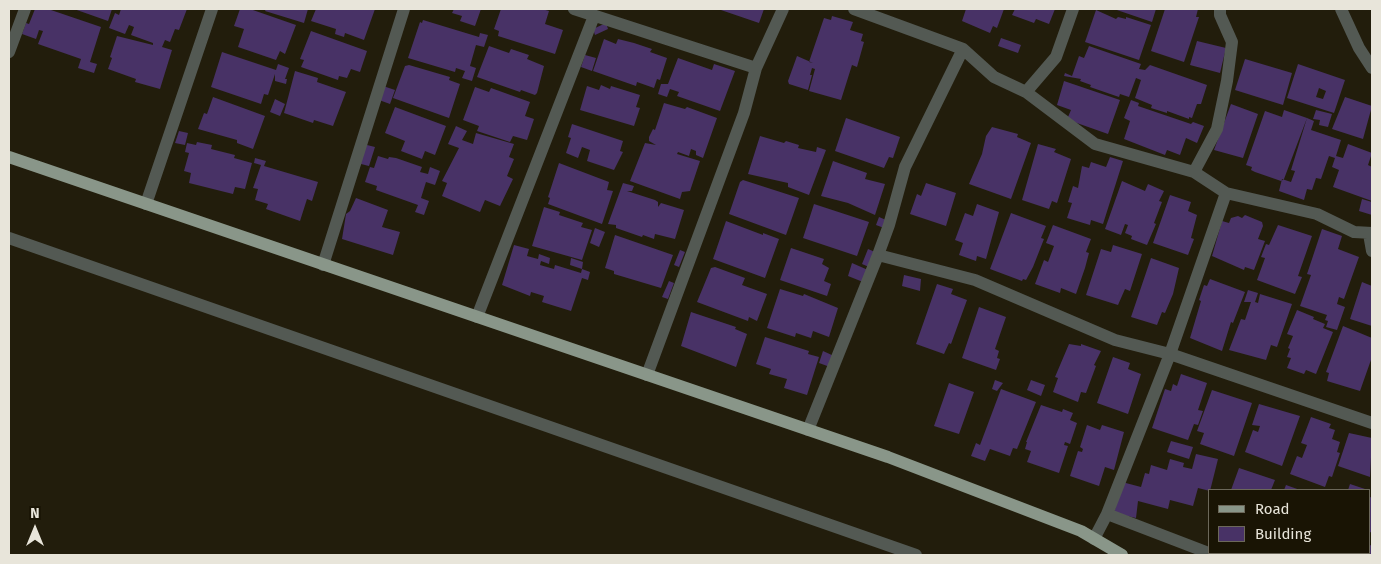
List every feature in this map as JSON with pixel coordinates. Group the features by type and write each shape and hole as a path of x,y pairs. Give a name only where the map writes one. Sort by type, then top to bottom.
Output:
{"main road":[{"path":"9,157 888,457 1044,516 1094,539 1122,555"}],"street":[{"path":"9,52 25,9"},
{"path":"146,204 212,9"},
{"path":"324,265 404,9"},
{"path":"574,9 756,68"},
{"path":"647,374 744,114 756,68 783,9"},
{"path":"854,9 963,49 994,77 1026,92 1095,144 1194,172 1226,193 1317,214 1354,232 1371,233 1372,251"},
{"path":"1026,92 1056,57 1073,9"},
{"path":"1194,172 1217,129 1227,80 1232,42 1220,15 1220,9"},
{"path":"1341,9 1359,48 1372,68"},
{"path":"477,317 594,16"},
{"path":"808,430 878,255 889,225 905,167 963,49"},
{"path":"1094,539 1107,514 1170,354 1226,193"},
{"path":"9,238 916,555"},
{"path":"878,255 975,280 1115,340 1170,354 1372,423"},
{"path":"1107,514 1208,553"}],"building":[{"path":"35,9 48,9 101,27 90,62 97,64 94,73 78,68 81,59 38,44 43,31 39,30 36,39 22,34 26,23 29,24"},
{"path":"74,9 112,9 108,21"},
{"path":"121,9 187,9 179,30 175,29 170,42 165,40 162,47 172,50 160,89 135,82 136,79 108,69 117,36 153,45 153,43 131,35 134,27 129,25 125,34 109,28 115,13 119,15"},
{"path":"240,9 250,9 296,25 285,54 280,51 276,60 238,47 244,29 234,26"},
{"path":"266,9 308,9 304,23 265,11"},
{"path":"316,9 375,9 364,40 345,33 344,37 335,34 336,29 311,21"},
{"path":"454,9 481,9 475,26 460,21 462,16 452,13"},
{"path":"501,9 542,9 549,11 545,24 563,30 555,54 498,36 499,31 494,29"},
{"path":"718,9 764,9 759,23"},
{"path":"966,9 1004,9 997,28 993,26 990,33 962,21"},
{"path":"1015,9 1055,9 1049,24 1036,19 1034,23 1012,15"},
{"path":"1114,9 1156,9 1152,22"},
{"path":"1165,9 1198,9 1196,17 1199,17 1184,62 1151,51"},
{"path":"1096,10 1116,19 1118,17 1126,19 1126,17 1151,25 1139,60 1085,42"},
{"path":"832,16 853,22 850,30 863,34 861,41 864,42 857,67 852,65 841,100 809,91 815,69 812,68 808,90 789,84 788,81 797,56 809,61 824,18 831,20"},
{"path":"423,20 479,37 480,33 488,35 484,47 476,45 470,66 476,68 472,81 462,78 465,71 456,68 455,72 408,58 420,22 422,23"},
{"path":"606,23 608,29 595,35 593,29"},
{"path":"311,31 367,51 360,72 351,69 347,78 339,76 338,80 301,67 304,60 300,59"},
{"path":"1001,38 1021,45 1018,53 998,46"},
{"path":"604,39 616,44 618,39 634,43 652,49 650,52 667,58 660,80 657,79 654,88 637,82 636,86 593,71"},
{"path":"1197,41 1226,48 1220,73 1190,65"},
{"path":"489,46 509,53 511,49 529,55 527,59 544,66 535,95 521,90 520,92 477,77"},
{"path":"1089,46 1141,64 1139,69 1145,70 1150,65 1207,85 1201,104 1197,104 1192,118 1189,117 1189,119 1167,111 1167,113 1151,108 1152,105 1135,98 1141,80 1136,78 1129,97 1120,94 1119,97 1090,87 1091,85 1080,81 1081,79 1064,76 1065,73 1072,76 1079,56 1084,58"},
{"path":"222,52 276,70 278,64 289,68 285,79 287,79 286,84 275,81 275,74 268,95 264,94 261,104 211,87"},
{"path":"585,55 596,58 592,71 581,67"},
{"path":"678,58 712,70 714,64 735,71 720,111 677,96 679,92 670,89 667,97 658,94 661,84 668,84"},
{"path":"1245,59 1292,73 1283,105 1235,90"},
{"path":"1298,64 1345,80 1334,113 1287,98","holes":["1319,88 1326,91 1323,99 1316,97"]},
{"path":"409,65 450,77 449,80 460,84 449,118 393,98 405,66"},
{"path":"295,71 318,78 317,82 346,92 333,126 314,120 313,123 284,113"},
{"path":"1064,81 1120,100 1108,134 1074,122 1068,117 1071,110 1057,105"},
{"path":"601,85 610,89 611,86 640,95 636,107 640,108 634,126 580,110 587,86 599,90"},
{"path":"383,86 395,90 390,104 379,100"},
{"path":"475,87 489,92 491,88 530,102 525,116 534,119 527,140 513,136 510,142 477,131 479,126 463,120"},
{"path":"213,97 265,116 253,149 237,143 237,140 198,129 204,113 207,114"},
{"path":"1345,97 1372,106 1363,139 1332,129"},
{"path":"275,99 285,104 280,116 270,112"},
{"path":"1131,100 1139,103 1138,106 1191,124 1193,122 1204,126 1197,143 1186,138 1180,155 1167,150 1165,155 1124,139 1130,121 1124,118"},
{"path":"664,103 685,109 687,107 717,118 703,158 696,155 696,151 691,149 689,156 678,152 677,154 700,161 690,191 682,192 680,199 630,181 645,143 656,145 649,141 649,137 653,129 655,130"},
{"path":"1231,104 1258,114 1243,158 1214,150"},
{"path":"395,107 446,126 435,155 425,151 422,159 401,151 405,141 385,133"},
{"path":"1284,110 1307,118 1284,179 1281,181 1255,172 1251,170 1252,167 1246,165 1265,111 1282,117"},
{"path":"1316,110 1332,114 1328,127 1319,125 1320,120 1313,119"},
{"path":"846,118 900,137 893,158 889,157 884,168 835,151"},
{"path":"1307,118 1314,121 1311,130 1341,140 1336,156 1343,158 1348,144 1372,153 1368,165 1372,167 1372,201 1333,187 1339,170 1332,167 1335,158 1329,156 1321,179 1316,178 1312,190 1307,189 1304,200 1279,191 1282,179 1291,182 1295,171 1291,170"},
{"path":"572,124 623,141 620,151 623,152 614,170 587,161 590,150 582,147 578,158 566,153 571,138 568,137"},
{"path":"456,126 467,131 462,140 473,144 476,133 514,144 509,157 514,159 507,176 513,179 500,206 485,200 480,212 442,196 447,183 442,181 459,148 448,144"},
{"path":"992,127 1018,134 1017,137 1031,143 1011,199 969,184 982,154 986,136"},
{"path":"179,131 188,133 185,145 175,143"},
{"path":"760,136 784,143 786,141 799,145 798,148 816,152 817,147 826,150 809,195 788,187 788,183 748,174"},
{"path":"197,142 212,145 211,149 235,155 234,158 252,163 245,189 235,187 233,194 189,183 191,173 184,171 189,153 185,152 187,143 196,145"},
{"path":"363,144 375,147 369,166 357,163"},
{"path":"1038,144 1056,149 1054,152 1071,159 1057,203 1052,201 1049,209 1022,200"},
{"path":"378,156 388,159 389,157 396,158 422,167 420,172 428,174 430,167 440,171 435,185 426,182 421,198 429,201 424,215 415,212 418,205 376,190 377,186 365,182 370,167 374,168"},
{"path":"1110,157 1123,161 1103,224 1091,220 1090,225 1067,218 1072,203 1068,202 1073,186 1078,188 1082,166 1089,168 1091,162 1106,167"},
{"path":"255,158 266,161 264,166 318,182 312,201 307,199 300,221 266,209 268,204 255,200 258,189 253,188 261,165 254,163"},
{"path":"833,161 867,173 865,179 885,184 875,215 848,203 821,196"},
{"path":"559,163 609,182 607,190 613,191 602,224 548,204 550,198 548,197"},
{"path":"743,180 799,198 786,235 729,214 740,182"},
{"path":"1122,181 1145,191 1148,184 1164,191 1159,201 1162,202 1154,223 1156,224 1147,245 1131,239 1132,236 1125,233 1128,225 1125,224 1121,235 1105,229"},
{"path":"623,183 634,186 632,191 627,191 655,200 658,202 658,207 661,203 684,210 675,239 655,234 654,239 643,235 642,237 616,228 616,225 608,224"},
{"path":"926,183 956,193 946,226 910,214 917,194 921,196"},
{"path":"1170,195 1191,202 1188,211 1197,215 1191,238 1194,239 1188,255 1153,243"},
{"path":"356,198 388,210 382,227 400,232 393,255 342,239 346,214 350,211"},
{"path":"1362,199 1372,202 1372,215 1359,211"},
{"path":"814,204 869,222 857,256 803,238"},
{"path":"977,204 999,212 986,259 977,256 976,261 959,255 963,243 955,240 965,213 973,216"},
{"path":"544,207 560,212 559,215 583,223 581,227 592,230 582,260 532,246"},
{"path":"1011,213 1046,226 1041,238 1044,239 1033,267 1026,280 1023,279 1022,281 990,269"},
{"path":"1245,215 1262,222 1263,226 1258,239 1265,241 1254,270 1245,267 1244,270 1212,256 1222,221 1229,223 1231,218 1238,216 1242,218"},
{"path":"879,217 886,220 884,228 876,225"},
{"path":"726,221 779,239 765,278 713,259"},
{"path":"1053,225 1091,239 1086,252 1089,253 1085,268 1076,294 1061,288 1060,293 1035,284 1044,260 1048,262 1054,246 1046,243"},
{"path":"1278,225 1312,236 1298,276 1302,277 1295,294 1257,280 1265,258 1261,257 1266,244 1269,245"},
{"path":"595,228 605,232 599,247 590,243"},
{"path":"1322,229 1342,236 1338,249 1359,257 1344,299 1339,297 1337,304 1345,307 1337,330 1326,327 1328,321 1325,320 1327,315 1300,306 1311,275 1307,274"},
{"path":"615,235 673,255 661,288 614,274 614,271 605,268"},
{"path":"514,245 529,249 527,256 538,259 539,254 550,258 549,264 541,261 540,265 554,269 555,265 581,273 582,269 590,272 588,280 582,278 571,311 542,302 544,296 531,292 530,296 502,285"},
{"path":"1113,245 1142,254 1130,291 1125,289 1118,305 1086,295 1101,249 1111,252"},
{"path":"791,248 824,259 822,264 829,268 824,281 831,284 827,296 780,280"},
{"path":"868,249 875,252 869,267 862,264"},
{"path":"680,250 685,252 679,267 674,265"},
{"path":"571,258 583,262 582,269 570,265"},
{"path":"1151,258 1179,268 1173,294 1165,313 1162,312 1157,325 1131,317"},
{"path":"852,263 868,270 863,282 848,276"},
{"path":"715,267 745,278 742,285 767,294 757,321 749,317 748,321 697,302 711,268"},
{"path":"904,275 921,279 920,291 902,286"},
{"path":"1210,279 1245,292 1233,323 1231,322 1222,351 1190,338 1204,285 1207,286"},
{"path":"669,281 674,283 668,299 662,297"},
{"path":"1362,282 1372,286 1372,326 1350,319"},
{"path":"937,284 953,289 951,294 967,300 951,344 949,343 944,354 916,344"},
{"path":"780,289 803,296 804,294 838,308 829,337 813,331 811,338 796,333 795,337 767,328"},
{"path":"1248,290 1258,293 1255,302 1258,303 1260,294 1292,304 1277,347 1271,345 1266,360 1229,350 1241,319 1245,320 1251,302 1244,302"},
{"path":"979,307 1006,317 995,349 999,351 997,358 1000,359 996,370 962,358"},
{"path":"1297,310 1314,317 1313,319 1325,324 1323,328 1333,332 1316,374 1306,370 1304,374 1287,368 1291,358 1287,357 1290,349 1288,348 1293,336 1287,334"},
{"path":"691,312 736,327 735,329 747,334 736,367 681,346"},
{"path":"1343,326 1372,338 1372,357 1360,391 1327,381 1329,373 1326,372"},
{"path":"765,337 809,351 808,354 819,357 807,395 784,388 787,379 769,374 771,369 756,364"},
{"path":"1069,344 1081,346 1081,344 1101,351 1094,365 1096,366 1086,393 1081,392 1078,402 1053,392 1058,378 1055,377"},
{"path":"823,351 834,356 830,367 819,363"},
{"path":"1113,357 1130,363 1128,369 1141,374 1128,414 1097,403"},
{"path":"1181,374 1207,383 1198,410 1203,411 1198,425 1194,424 1188,440 1152,428 1165,389 1171,391 1173,384 1177,386"},
{"path":"995,380 1003,383 997,391 992,389"},
{"path":"1031,380 1045,385 1041,396 1027,390"},
{"path":"949,383 974,392 959,434 934,426"},
{"path":"1001,389 1036,402 1017,449 1013,448 1010,456 990,449 985,461 971,456 976,443 980,445"},
{"path":"1212,390 1252,403 1234,456 1200,444 1204,433 1197,431"},
{"path":"1259,404 1300,416 1282,466 1245,452 1253,430 1258,432 1260,426 1252,425"},
{"path":"1041,405 1062,412 1063,409 1073,413 1070,420 1077,423 1070,444 1065,442 1064,445 1068,446 1059,473 1027,462 1031,451 1025,449 1026,442"},
{"path":"1311,417 1331,424 1329,428 1335,430 1332,439 1340,442 1337,452 1340,453 1332,477 1329,476 1325,487 1290,474 1297,456 1302,458 1307,445 1301,443"},
{"path":"1087,425 1100,430 1102,425 1124,432 1114,470 1105,467 1099,486 1070,476 1078,451 1082,452 1083,449 1080,447"},
{"path":"1349,433 1372,438 1370,477 1338,466"},
{"path":"1171,441 1193,447 1189,459 1167,452"},
{"path":"1196,454 1218,459 1210,489 1208,490 1198,488 1193,506 1170,500 1168,509 1138,501 1136,518 1114,513 1122,482 1141,487 1145,473 1149,474 1151,465 1167,470 1170,459 1184,463 1183,467 1192,469"},
{"path":"1239,468 1275,480 1271,489 1231,489"},
{"path":"1350,484 1365,489 1348,489"},
{"path":"1286,485 1297,489 1284,489"},
{"path":"1371,498 1372,498 1371,532"},
{"path":"1372,546 1372,555 1311,555 1371,554"}]}
